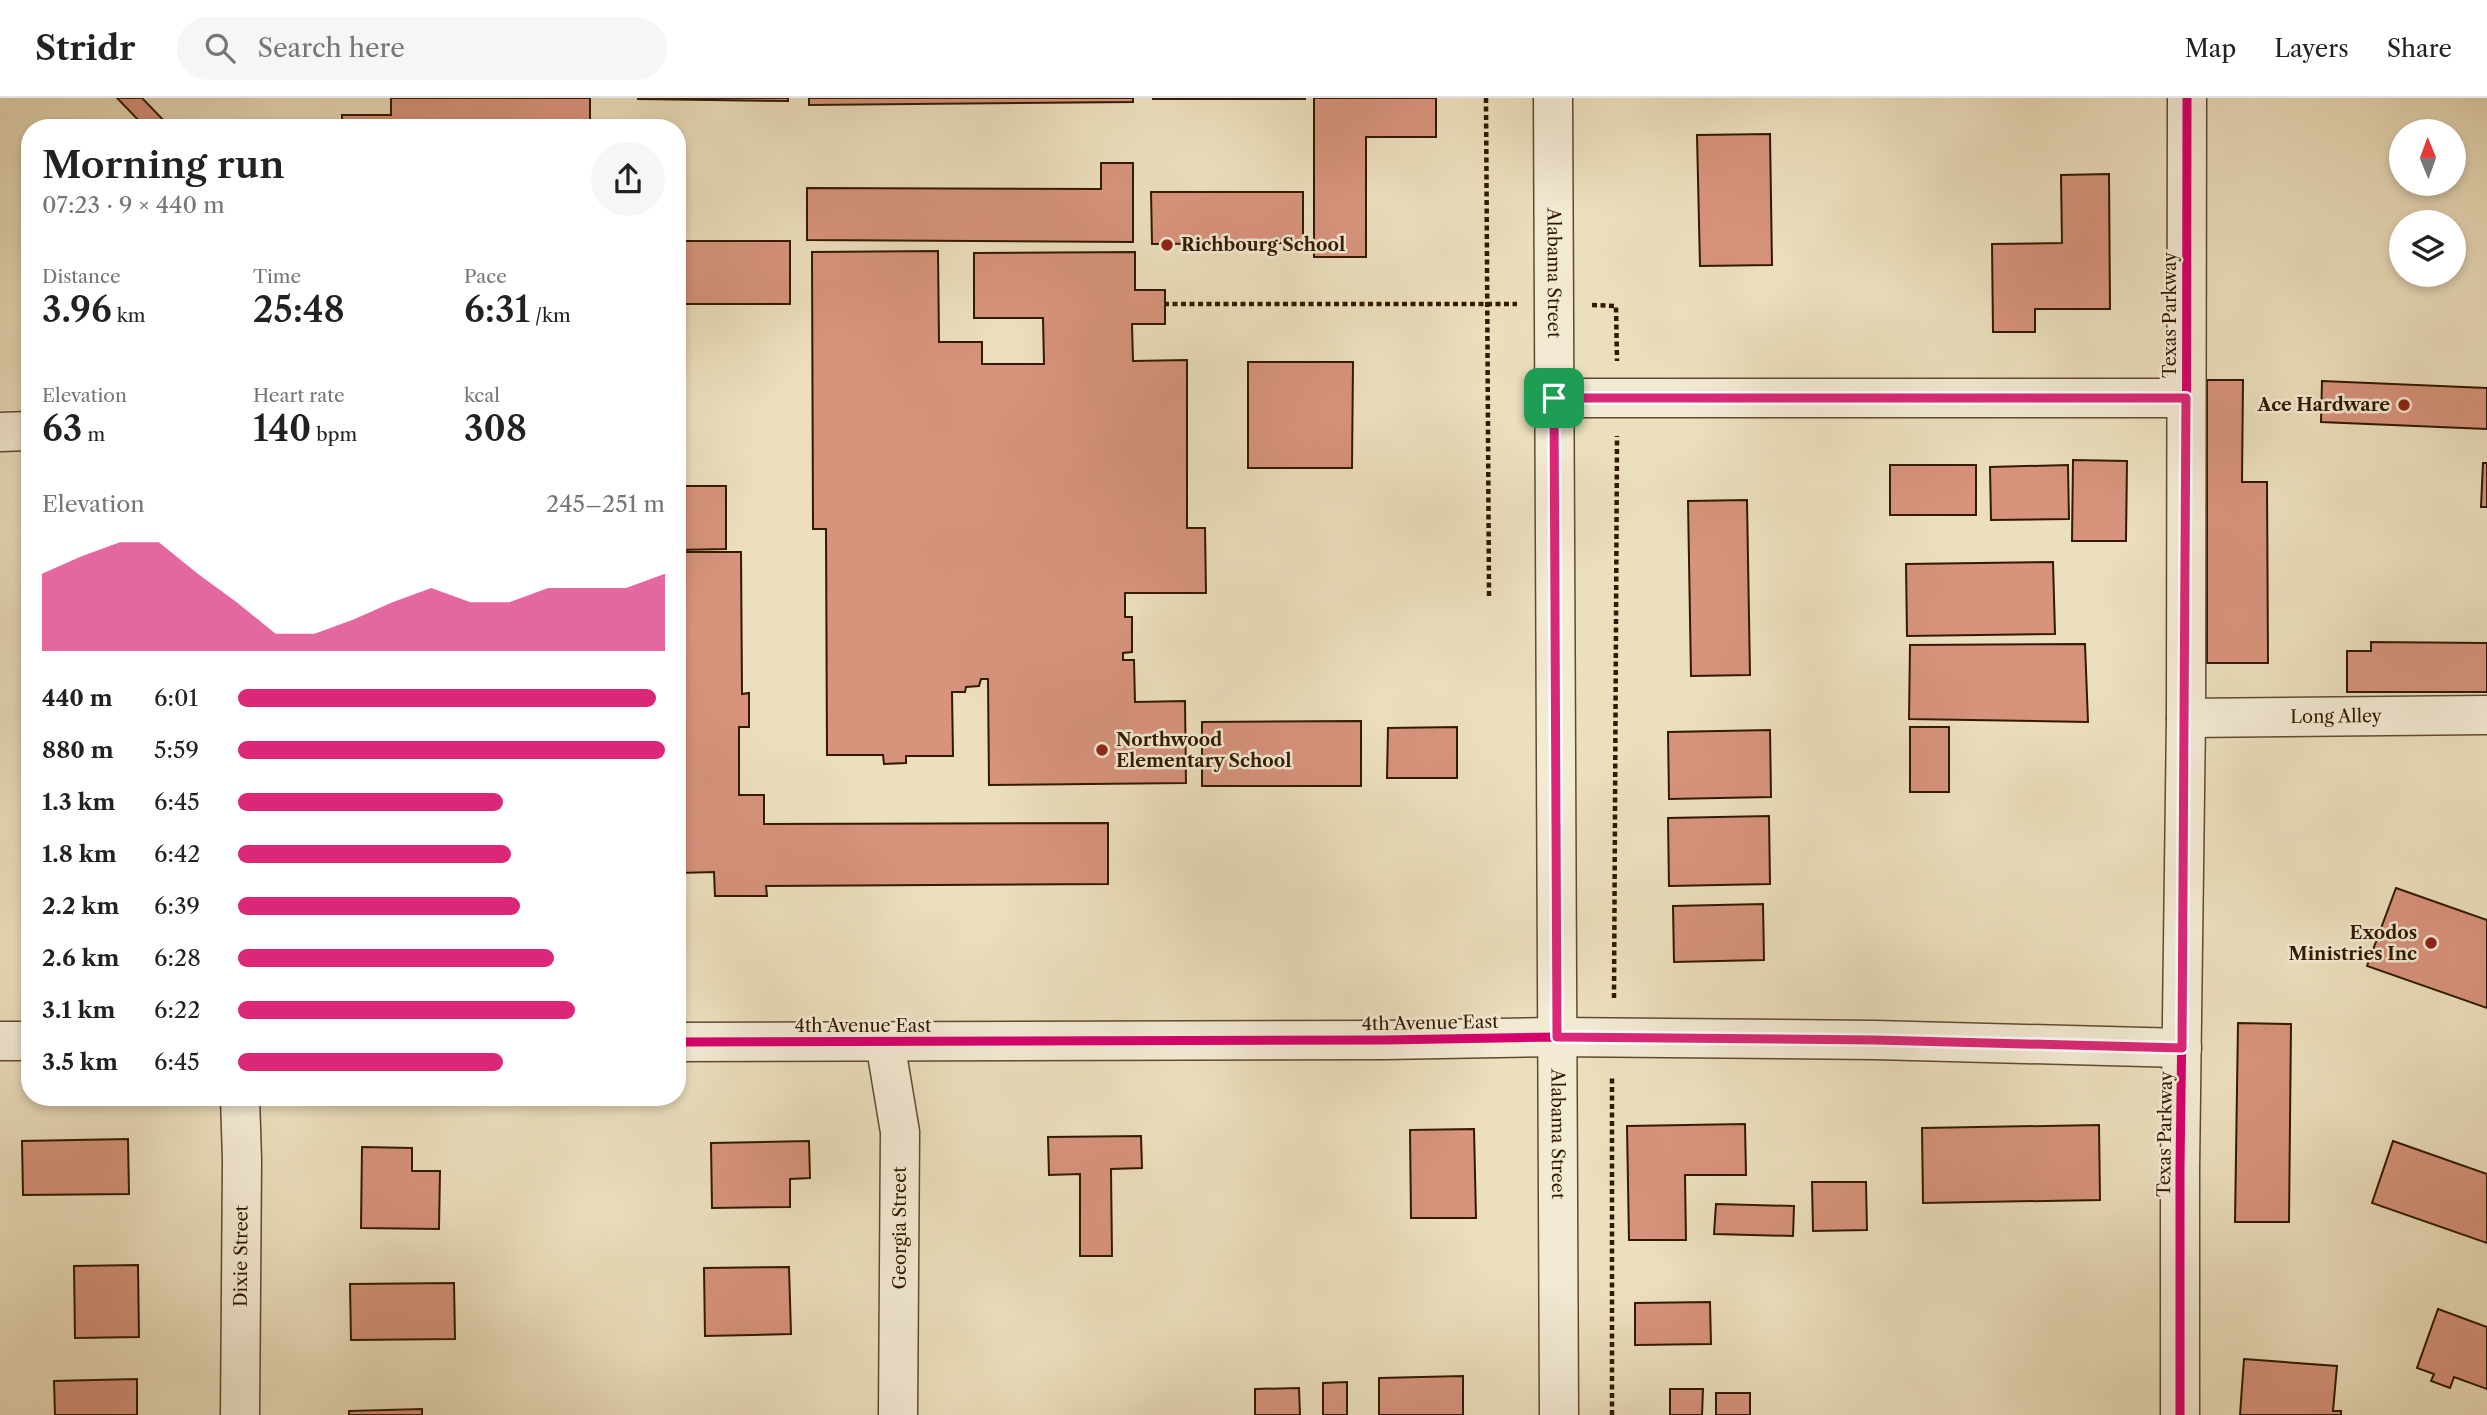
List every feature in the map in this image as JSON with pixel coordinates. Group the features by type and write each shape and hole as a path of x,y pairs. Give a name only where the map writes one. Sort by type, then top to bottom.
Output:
{"street":[{"name":"Alabama Street","path":"1553,98 1559,1415"},
{"name":"Texas Parkway","path":"2180,1415 2180,1169 2186,718 2187,98"},
{"path":"1554,398 2186,398"},
{"path":"0,432 21,431"},
{"name":"Long Alley","path":"2186,718 2487,715"},
{"name":"4th Avenue East","path":"686,1042 1557,1037 1875,1040 2182,1048"},
{"path":"0,1041 21,1041"},
{"name":"Georgia Street","path":"884,1042 900,1132 898,1415"},
{"name":"Dixie Street","path":"240,1106 240,1415"}],"path":[{"path":"1486,98 1489,596"}],"building":[{"path":"117,98 142,98 162,119 137,119"},
{"path":"391,98 590,98 590,119 342,119 342,115 391,115"},
{"path":"788,98 788,101 638,99"},
{"path":"809,98 1133,98 1133,102 809,105"},
{"path":"1305,98 1305,99 1153,99"},
{"path":"1314,98 1436,98 1436,137 1366,137 1366,257 1314,257"},
{"path":"1770,134 1772,265 1700,266 1697,135"},
{"path":"1101,163 1133,163 1133,242 807,240 807,188 1101,189"},
{"path":"2109,174 2110,309 2035,309 2035,332 1993,332 1992,244 2062,243 2061,175"},
{"path":"1151,192 1303,192 1303,243 1152,244"},
{"path":"686,241 790,241 790,304 686,304"},
{"path":"938,251 939,342 982,342 982,364 1044,364 1043,318 974,318 974,253 1135,252 1135,290 1165,290 1165,324 1132,324 1133,361 1187,360 1187,528 1205,528 1206,593 1125,593 1125,617 1132,617 1132,652 1123,653 1123,660 1134,660 1135,702 1185,701 1186,783 989,785 988,679 981,679 979,686 966,687 965,692 952,692 953,756 906,756 906,763 884,764 883,755 827,755 826,529 813,529 812,252"},
{"path":"1248,362 1353,362 1352,468 1248,468"},
{"path":"2207,380 2243,380 2242,482 2267,482 2268,663 2207,663"},
{"name":"Ace Hardware","path":"2322,381 2487,388 2487,429 2321,422"},
{"path":"2073,460 2127,461 2126,541 2072,541"},
{"path":"2483,463 2487,463 2487,507 2481,507"},
{"path":"1890,465 1976,465 1976,515 1890,515"},
{"path":"2068,465 2069,519 1991,520 1990,467"},
{"path":"686,486 726,486 726,549 686,550"},
{"path":"1747,500 1750,675 1691,676 1688,501"},
{"path":"686,552 741,552 742,694 749,693 749,727 739,727 739,795 764,795 764,824 1108,823 1108,884 766,886 767,896 715,896 714,872 686,873"},
{"path":"2053,562 2055,634 1907,636 1906,564"},
{"path":"2371,642 2487,643 2487,692 2347,692 2347,651 2371,651"},
{"path":"2085,644 2088,722 1909,719 1910,645"},
{"path":"1361,721 1361,786 1202,786 1202,722"},
{"path":"1457,727 1457,778 1387,778 1388,728"},
{"path":"1910,727 1949,727 1949,792 1910,792"},
{"path":"1770,730 1771,797 1669,799 1668,732"},
{"path":"1769,816 1770,884 1669,886 1668,818"},
{"name":"Exodos Ministries Inc","path":"2396,888 2487,920 2487,1008 2367,966"},
{"path":"1763,904 1764,960 1674,962 1673,906"},
{"path":"2238,1023 2291,1024 2289,1222 2235,1222"},
{"path":"1745,1124 1746,1175 1685,1175 1686,1240 1629,1240 1627,1126"},
{"path":"2099,1125 2100,1200 1923,1203 1922,1128"},
{"path":"1474,1129 1476,1218 1411,1218 1410,1130"},
{"path":"1141,1136 1142,1168 1111,1169 1112,1256 1080,1256 1080,1174 1049,1175 1048,1137"},
{"path":"128,1139 129,1194 23,1195 22,1141"},
{"path":"809,1141 810,1178 790,1179 790,1207 712,1208 711,1143"},
{"path":"2393,1141 2487,1174 2487,1243 2372,1203"},
{"path":"362,1147 412,1148 412,1171 440,1171 439,1229 361,1228"},
{"path":"1812,1182 1866,1182 1867,1230 1813,1231"},
{"path":"1716,1204 1794,1206 1793,1236 1714,1234"},
{"path":"138,1265 139,1337 75,1338 74,1266"},
{"path":"789,1267 791,1334 705,1336 704,1268"},
{"path":"454,1283 455,1339 351,1340 350,1284"},
{"path":"1710,1302 1711,1344 1635,1345 1635,1303"},
{"path":"2438,1309 2487,1327 2487,1389 2454,1377 2450,1388 2431,1381 2434,1374 2417,1368"},
{"path":"2244,1359 2337,1366 2333,1411 2341,1411 2341,1415 2240,1415"},
{"path":"1463,1376 1463,1415 1379,1415 1379,1378"},
{"path":"137,1379 137,1415 55,1415 54,1381"},
{"path":"1347,1382 1347,1415 1323,1415 1323,1383"},
{"path":"1299,1388 1300,1415 1255,1415 1255,1389"},
{"path":"1670,1389 1703,1389 1702,1415 1670,1415"},
{"path":"1716,1393 1750,1393 1750,1415 1716,1415"},
{"path":"422,1409 422,1415 349,1415 349,1411"}],"cycle path":[{"path":"2180,1415 2180,1169 2186,718 2187,98"},
{"path":"686,1042 1557,1037 1875,1040 2182,1048"}],"place":[{"name":"Richbourg School","path":"1167,245"},
{"name":"Ace Hardware","path":"2404,405"},
{"name":"Northwood Elementary School","path":"1102,750"},
{"name":"Exodos Ministries Inc","path":"2431,943"}],"route":[{"path":"1554,398 2186,398 2182,1048 1875,1040 1557,1037 1554,398"}]}
